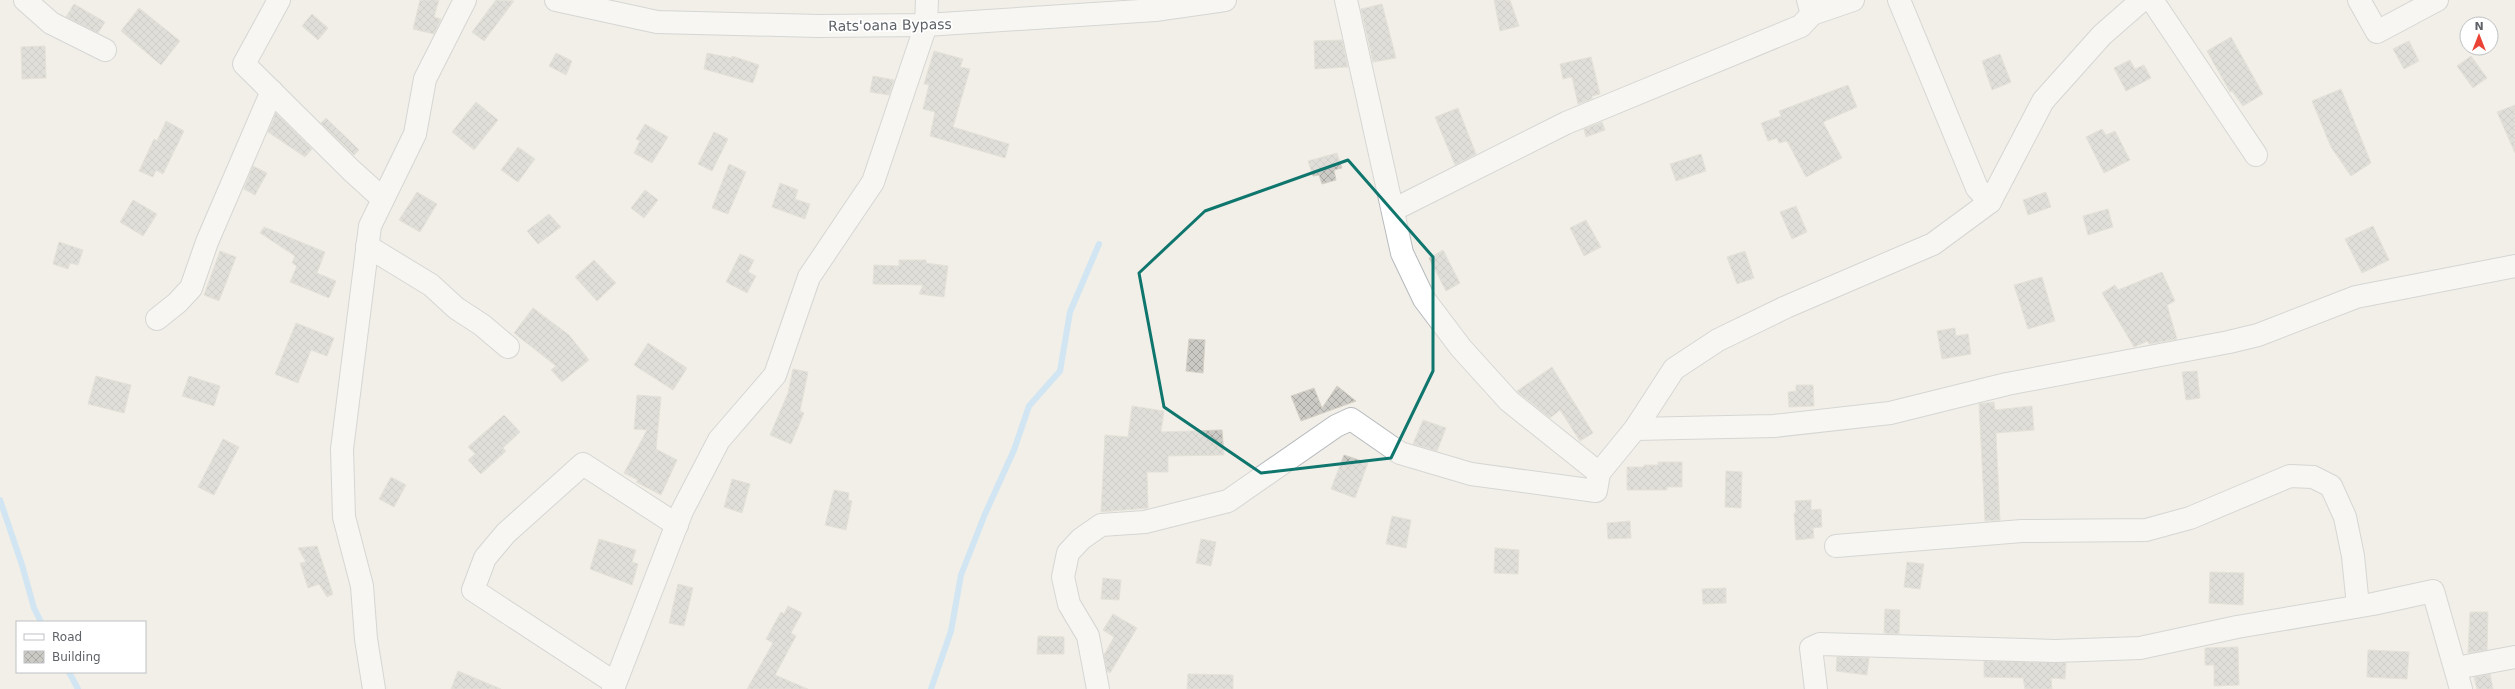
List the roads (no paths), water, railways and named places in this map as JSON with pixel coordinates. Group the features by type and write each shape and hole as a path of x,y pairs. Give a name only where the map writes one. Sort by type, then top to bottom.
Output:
{"street":[{"path":"25,0 51,23 105,50"},
{"path":"279,0 244,64 352,171 383,198"},
{"path":"374,689 366,639 362,586 344,517 342,449 367,246 370,226 415,134 425,78 465,0"},
{"name":"Rats'oana Bypass","path":"556,0 657,22 818,26 926,25 1101,6 1155,10 1225,0"},
{"path":"677,525 583,464 506,533 485,558 473,590 614,686 677,525 720,440 775,375 809,277 873,182 926,25 927,0"},
{"path":"1346,0 1402,253 1424,299 1461,348 1509,401 1599,473"},
{"path":"1393,210 1566,123 1801,26 1810,7 1853,0"},
{"path":"1899,0 1978,188 1990,202"},
{"path":"1098,689 1088,636 1069,604 1063,577 1068,553 1081,539 1101,525 1145,522 1228,502 1336,426 1351,419 1400,453 1471,474 1596,491 1599,473 1635,429 1674,369 1718,340 1786,307 1933,244 1990,202 2043,101 2102,35 2142,0"},
{"path":"2152,0 2256,155"},
{"path":"2359,0 2377,32 2437,0"},
{"path":"157,318 178,303 191,288 206,242 272,91"},
{"path":"367,246 431,285 456,308 482,325 508,347"},
{"path":"1635,429 1774,426 1890,413 2007,384 2229,342 2258,335 2356,297 2515,266"},
{"path":"1836,546 2022,531 2146,530 2190,518 2290,476 2313,477 2331,486 2345,517 2353,556 2358,606"},
{"path":"1816,689 1811,648 1820,644 2055,651 2140,648 2237,627 2358,606 2433,591 2461,689"},
{"path":"2456,668 2515,657"}],"waterway":[{"path":"931,689 951,631 961,575 985,514 1014,450 1029,406 1060,371 1070,312 1099,244"},
{"path":"0,500 22,565 34,608 40,621"},
{"path":"70,673 78,689"}]}
